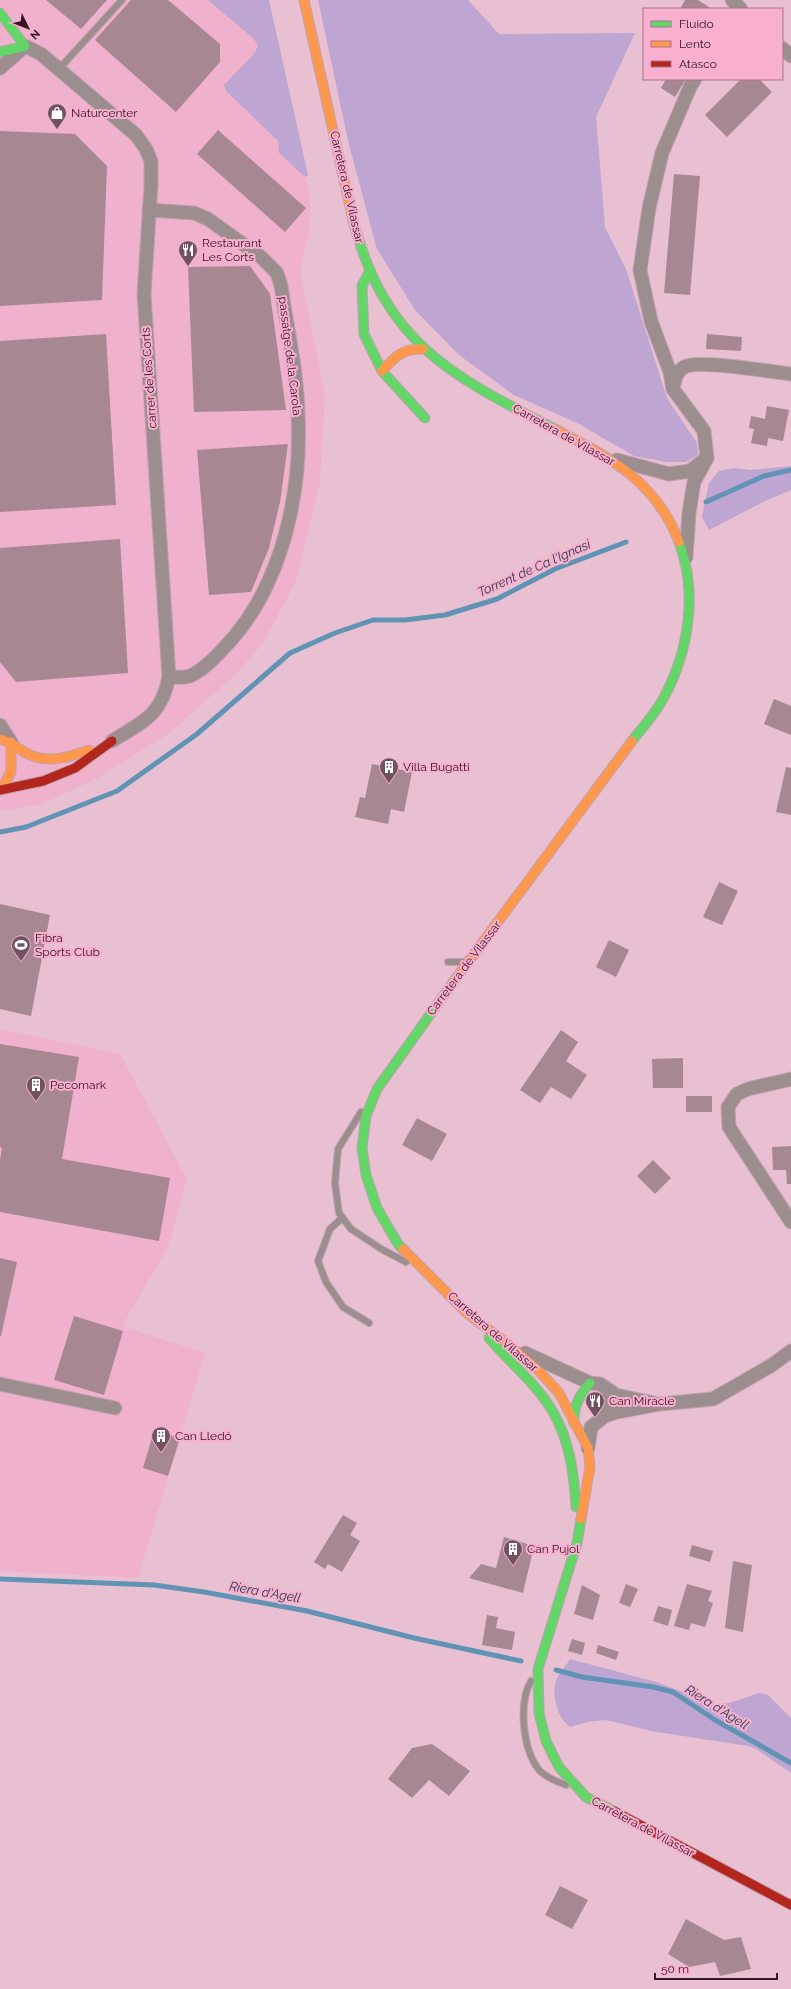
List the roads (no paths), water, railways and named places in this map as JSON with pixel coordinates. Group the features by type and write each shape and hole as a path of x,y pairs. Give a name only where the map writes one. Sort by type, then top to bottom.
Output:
{"street":[{"name":"Carretera de Vilassar","path":"304,0 359,244 379,290 400,323 423,349 476,387 610,458 638,480 661,506 678,537 686,567 690,603 686,640 677,670 663,700 468,962 377,1088 366,1116 362,1148 366,1175 377,1208 398,1244 507,1351 539,1371 559,1393 588,1448 590,1467 577,1544 538,1669 536,1690 537,1711 551,1752 568,1779 586,1797 791,1905"},
{"path":"732,0 740,8"},
{"path":"0,14 25,46"},
{"name":"carrer de les Corts","path":"25,46 41,54 136,135 146,149 151,161 144,294 169,677 166,690 159,707 149,717 112,741"},
{"path":"0,52 25,46"},
{"path":"0,68 25,46"},
{"path":"783,49 791,56"},
{"path":"686,567 689,513 694,482 707,458 704,431 673,389 670,372 651,321 640,270 649,208 662,153 694,80"},
{"name":"passatge de la Carola","path":"149,210 194,212 208,219 261,257 276,273 281,286 295,377 298,413 293,493 286,533 275,567 262,596 242,627 223,649 205,665 189,676 169,677"},
{"path":"370,270 362,286 364,334 382,371 425,418"},
{"path":"382,371 395,356 408,348 423,349"},
{"path":"673,389 675,376 685,367 695,365 715,365 791,374"},
{"path":"610,458 669,474 690,471 707,458"},
{"path":"0,725 6,740 11,772 0,790"},
{"path":"6,740 27,754 44,760 67,758 112,741"},
{"path":"0,790 18,788 43,781 75,768 112,741"},
{"path":"791,1079 748,1089 737,1094 728,1107 729,1127 791,1222"},
{"path":"507,1351 590,1383 600,1384 612,1397 612,1408 605,1416 591,1426 583,1426 574,1419"},
{"path":"507,1351 531,1385 553,1412 565,1438 573,1468 577,1544"},
{"path":"605,1416 617,1412 660,1404 713,1399 772,1365 791,1351"},
{"path":"575,1492 580,1477 574,1406 582,1392 590,1383"},
{"path":"0,1384 115,1408"},
{"path":"607,1391 616,1395 660,1404"},
{"path":"588,1448 591,1426"}],"lane":[{"path":"59,69 122,0"},
{"path":"448,962 468,962"},
{"path":"377,1088 351,1124 338,1149 335,1183 339,1213 351,1229 383,1250 426,1271"},
{"path":"342,1218 330,1229 318,1261 326,1282 343,1307 369,1323"},
{"path":"538,1669 526,1690 522,1714 528,1747 540,1771 554,1780 581,1791"}],"waterway":[{"name":"Torrent de Ca l'Ignasi","path":"706,502 764,476 791,470"},
{"name":"Torrent de Ca l'Ignasi","path":"0,832 26,827 117,791 197,734 290,653 335,633 373,620 405,620 445,615 497,599 555,569 626,542"},
{"name":"Riera d'Agell","path":"0,1579 154,1585 204,1592 307,1611 414,1638 521,1661"},
{"name":"Riera d'Agell","path":"556,1670 582,1677 653,1687 673,1692 715,1720 791,1763"}],"place":[{"name":"Naturcenter","path":"57,130"},
{"name":"Restaurant Les Corts","path":"188,267"},
{"name":"Villa Bugatti","path":"389,784"},
{"name":"Fibra Sports Club","path":"21,962"},
{"name":"Pecomark","path":"36,1102"},
{"name":"Can Miracle","path":"595,1418"},
{"name":"Can Lledó","path":"161,1453"},
{"name":"Can Pujol","path":"513,1566"}]}
